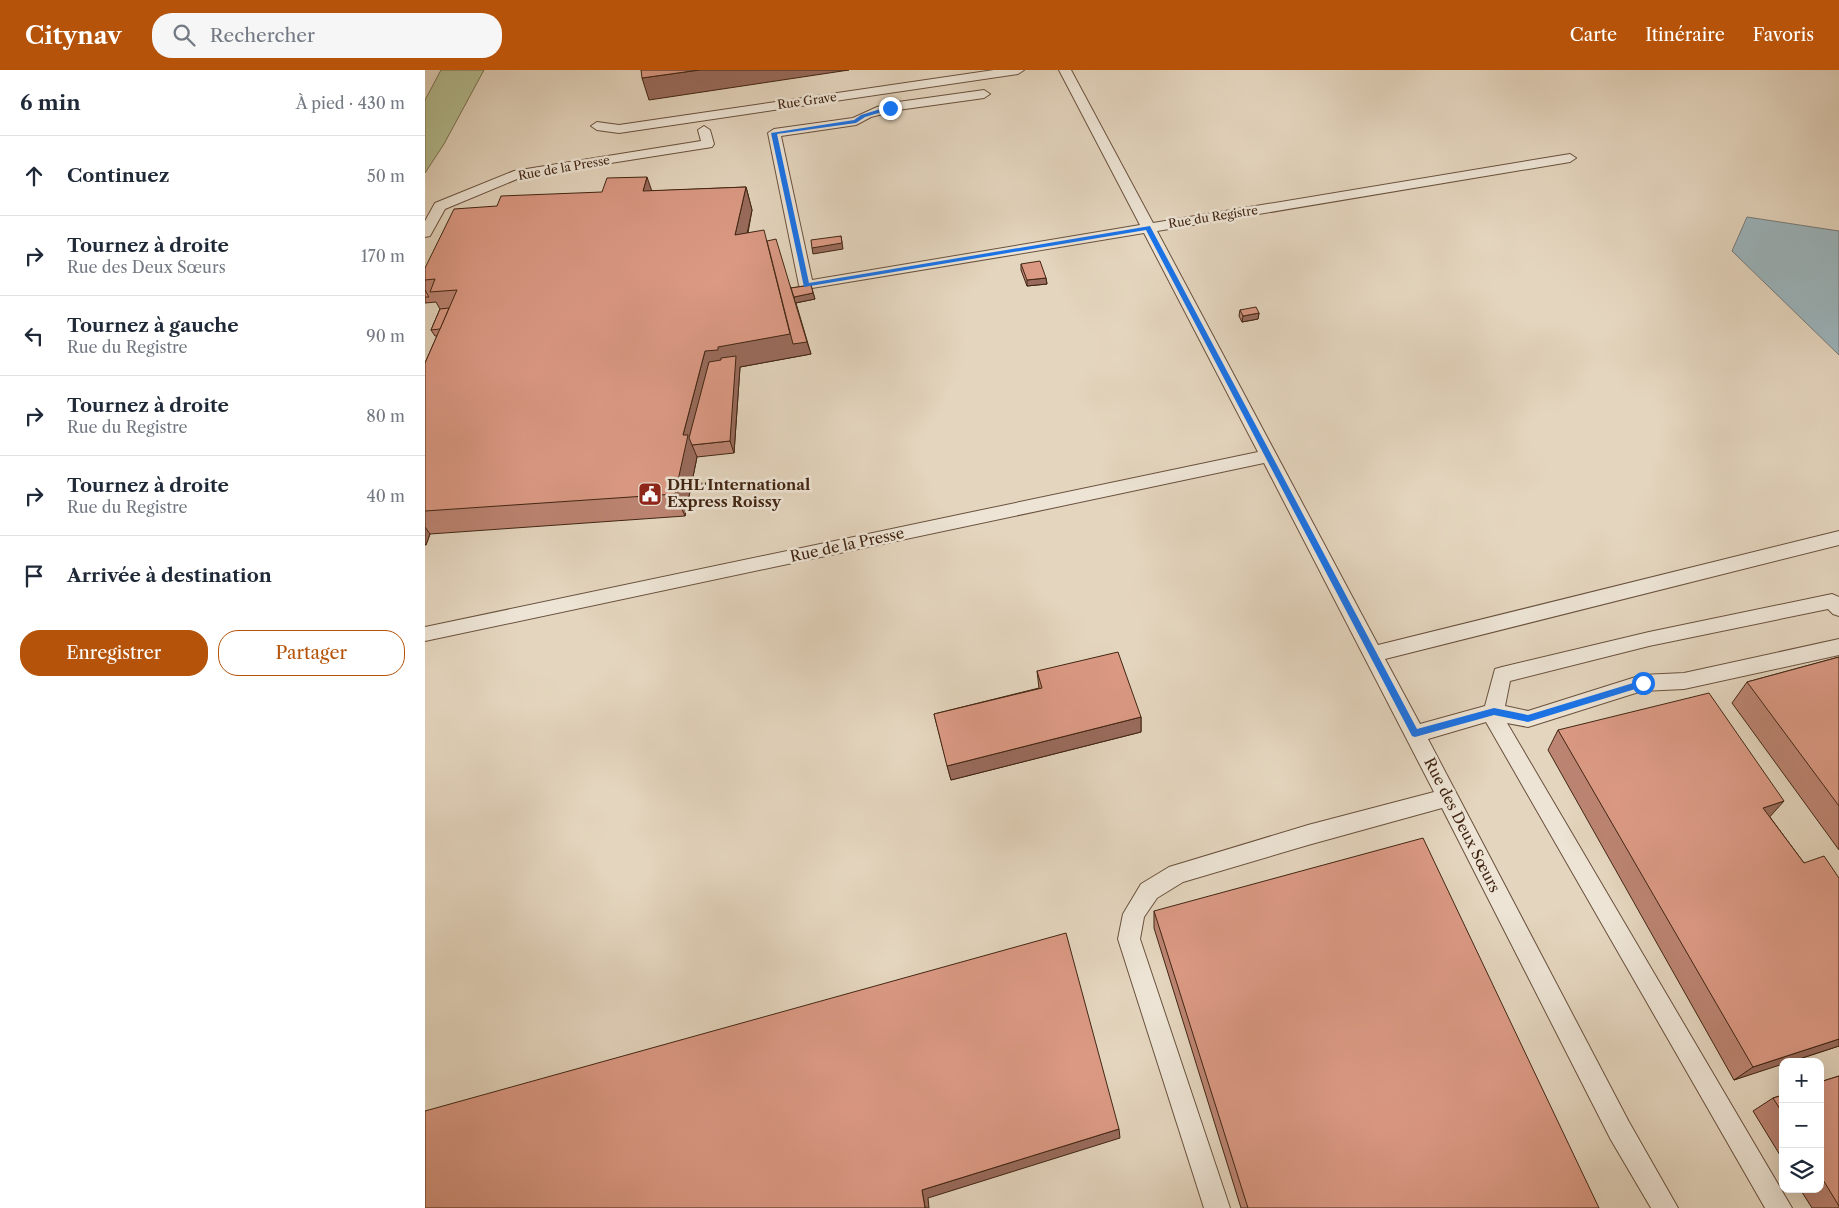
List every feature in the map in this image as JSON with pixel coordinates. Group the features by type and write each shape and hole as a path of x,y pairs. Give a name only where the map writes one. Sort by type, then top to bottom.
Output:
{"lane":[{"name":"Rue Grave","path":"597,126 619,129 1018,70"},
{"name":"Rue des Deux Sœurs","path":"1065,70 1448,797 1620,1131 1665,1208"},
{"name":"Rue du Registre","path":"983,94 890,108 863,116 856,122 774,133 806,285 1571,158"},
{"name":"Rue de la Presse","path":"425,233 440,206 519,174 708,144 704,130"},
{"name":"Rue de la Presse","path":"425,634 1269,456"},
{"path":"1373,654 1839,538"},
{"path":"1779,1208 1493,712 1502,675 1649,639 1832,601 1839,610"},
{"path":"1415,734 1493,712 1528,719 1643,683 1684,681 1839,647"},
{"path":"1217,1208 1129,939 1134,914 1149,891 1177,874 1308,835 1448,797"}],"path":[{"path":"691,486 730,482"}],"green space":[{"path":"441,70 484,70 444,144 425,173 425,100"}],"water":[{"path":"1747,217 1839,231 1839,355 1732,251"}],"building":[{"path":"641,70 699,70 642,78"},
{"path":"647,177 643,191 746,187 735,235 764,230 790,334 718,347 718,350 705,351 683,435 688,435 675,494 425,511 425,363 457,290 430,292 435,279 425,280 425,268 454,209 497,206 501,196 602,192 607,178"},
{"path":"841,236 842,243 812,248 811,240"},
{"path":"776,239 807,342 793,344 767,241"},
{"path":"1040,261 1046,278 1027,280 1021,264"},
{"path":"811,285 813,293 794,297 791,288"},
{"path":"1256,307 1259,313 1243,316 1240,310"},
{"path":"449,308 440,329 431,330 440,309"},
{"path":"736,356 730,441 692,445 689,438 709,362"},
{"path":"1118,652 1141,717 947,766 934,714 1042,688 1037,671"},
{"path":"1839,657 1839,806 1747,682"},
{"path":"1709,693 1784,801 1763,808 1804,863 1824,856 1839,878 1839,1039 1753,1067 1558,730"},
{"path":"1423,838 1599,1208 1248,1208 1154,911"},
{"path":"1066,933 1119,1129 922,1190 925,1208 425,1208 425,1111"},
{"path":"1839,1076 1839,1206 1824,1182 1824,1081"},
{"path":"1779,1096 1779,1108 1773,1098"}],"place":[{"name":"DHL International Express Roissy","path":"650,494"}],"route":[{"path":"890,108 863,116 856,122 774,133 806,285 1148,228 1415,734 1494,712 1528,719 1643,683"}]}
